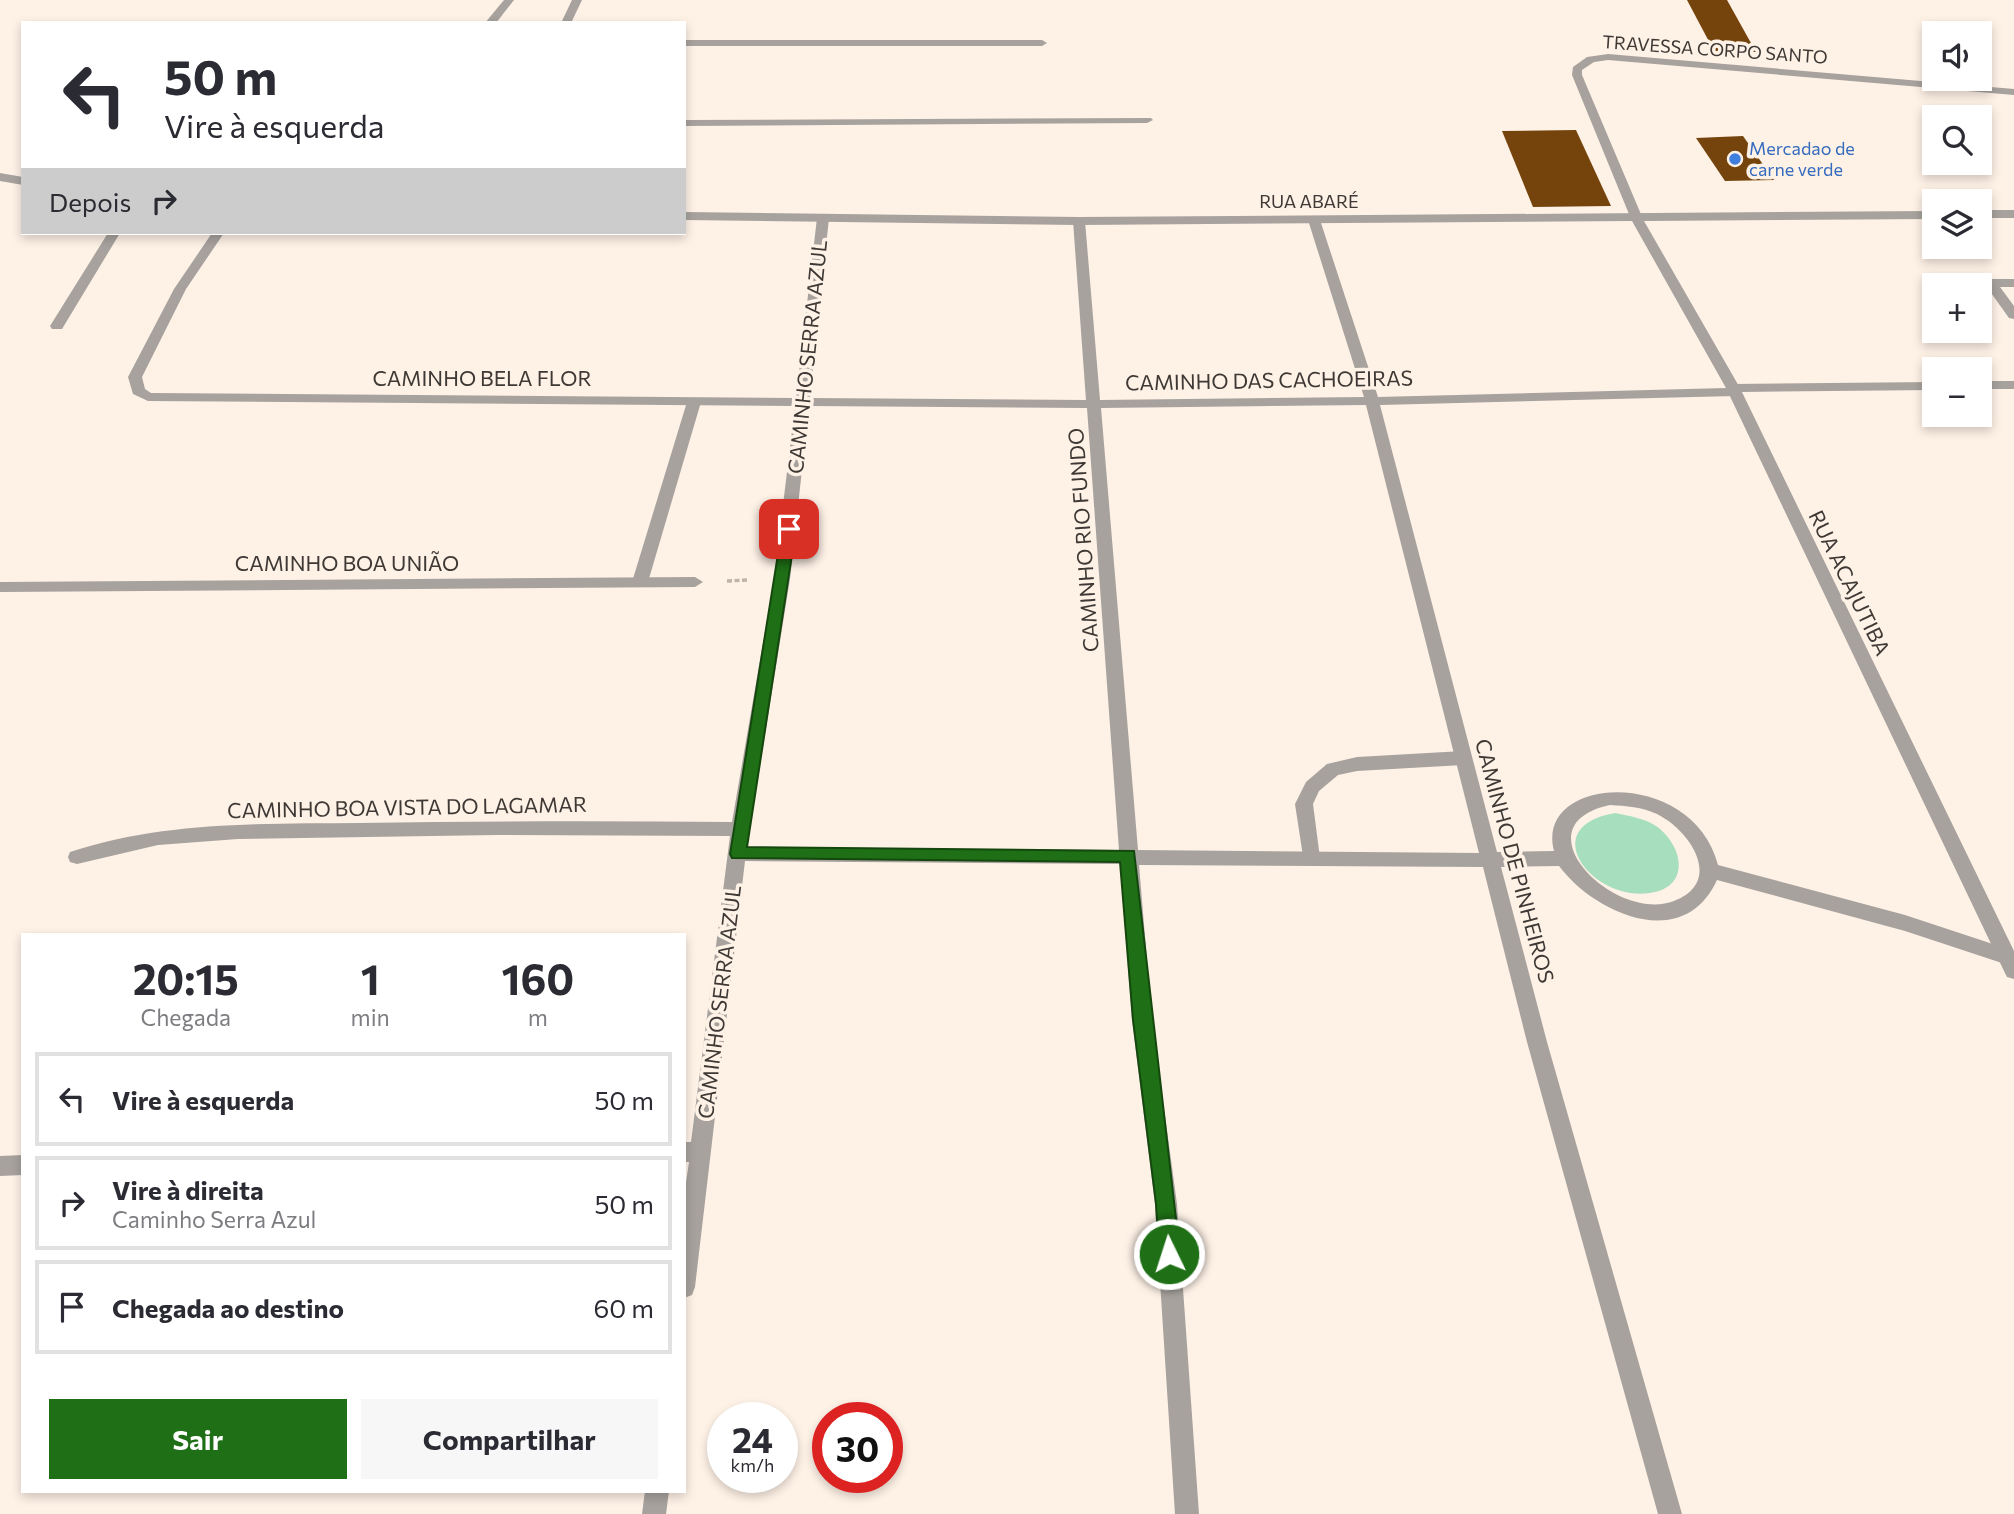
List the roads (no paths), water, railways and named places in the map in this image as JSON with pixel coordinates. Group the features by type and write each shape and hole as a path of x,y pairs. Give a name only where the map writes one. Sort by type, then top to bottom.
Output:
{"street":[{"path":"492,21 509,0"},
{"path":"567,21 577,0"},
{"path":"686,43 1042,43"},
{"name":"TRAVESSA CORPO SANTO","path":"1637,219 1577,75 1577,69 1591,59 1608,57 2014,92"},
{"path":"686,123 1147,120"},
{"path":"0,177 21,181"},
{"path":"1992,214 2014,214"},
{"name":"RUA ABARÉ","path":"686,216 1079,221 1922,215"},
{"name":"CAMINHO SERRA AZUL","path":"686,1257 693,1152 740,829 782,579 823,218"},
{"name":"RUA ACAJUTIBA","path":"1637,219 1734,390 2012,962"},
{"name":"CAMINHO DE PINHEIROS","path":"1314,220 1372,401 1537,1042 1670,1514"},
{"name":"CAMINHO RIO FUNDO","path":"1079,221 1142,1020 1166,1204 1187,1514"},
{"path":"57,326 113,235"},
{"name":"CAMINHO BELA FLOR","path":"217,235 180,289 135,377 138,391 148,397 804,402"},
{"path":"2014,284 1990,283 2014,315"},
{"path":"1992,385 2014,385"},
{"name":"CAMINHO DAS CACHOEIRAS","path":"804,402 1095,404 1372,401 1922,386"},
{"path":"640,582 694,401"},
{"name":"CAMINHO BOA UNIÃO","path":"0,587 695,582"},
{"path":"1311,858 1304,804 1312,787 1333,769 1357,764 1463,758"},
{"path":"1610,797 1638,800 1665,810 1690,827 1705,848 1711,871 1704,890 1688,906 1662,913 1632,911 1603,899 1579,881 1565,858 1561,837 1568,818 1586,804 1610,797"},
{"name":"CAMINHO BOA VISTA DO LAGAMAR","path":"77,857 158,838 238,832 495,828 740,829"},
{"path":"738,854 1128,855 1492,860 1565,858"},
{"path":"1711,871 1905,923 2012,962"},
{"path":"0,1166 21,1166"},
{"path":"654,1514 657,1493"}],"place":[{"name":"Mercadao de carne verde","path":"1735,159"}]}
